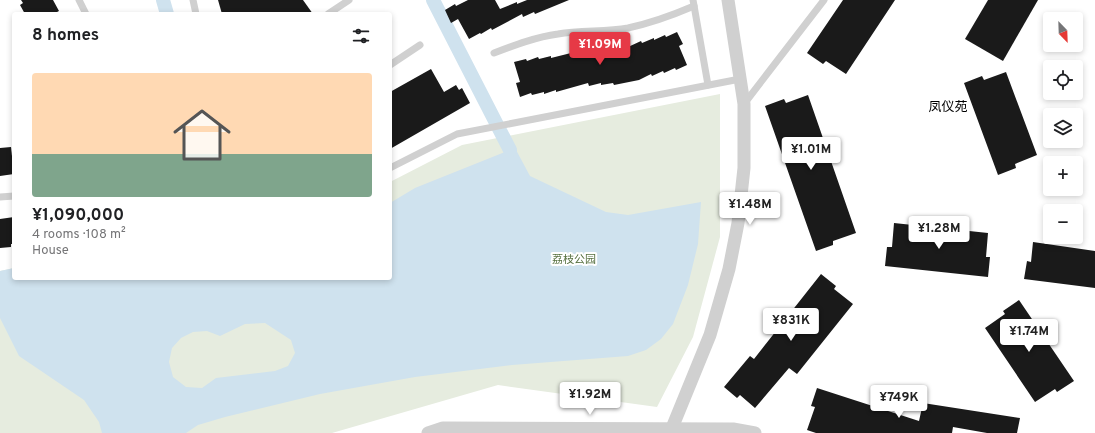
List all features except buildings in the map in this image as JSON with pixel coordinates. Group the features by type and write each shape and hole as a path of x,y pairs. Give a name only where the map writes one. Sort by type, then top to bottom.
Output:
{"street":[{"path":"670,431 710,336 729,269 738,223 742,192 745,136 744,104 728,0"},
{"path":"430,433 443,428 670,431 733,429 755,433"}],"lane":[{"path":"79,0 85,12"},
{"path":"192,0 195,12"},
{"path":"331,12 349,0"},
{"path":"744,104 824,0"},
{"path":"494,53 526,41 559,34 628,28 662,19 694,3 708,86"},
{"path":"392,64 420,45"},
{"path":"392,167 457,134 740,79"},
{"path":"0,197 12,196"}],"green space":[{"name":"荔枝公园","path":"720,94 720,237 693,337 657,407 498,385 332,433 0,433 0,271 12,268 12,280 392,280 392,181 462,145"}],"water":[{"name":"荔枝公园","path":"515,148 530,176 606,212 628,215 701,202 698,244 688,285 673,324 661,339 646,350 628,356 512,365 415,377 320,394 225,417 198,425 186,433 102,433 99,422 84,400 19,356 0,318 0,271 12,268 12,280 392,280 392,202 415,188","holes":["265,323 291,340 295,353 288,366 275,371 216,378 202,388 186,387 173,377 169,362 172,348 181,338 193,332 207,331 220,336 245,324"]}],"waterway":[{"path":"163,0 166,12"},
{"path":"433,0 510,150"}],"district":[{"name":"凤仪苑","path":"948,108"}]}
